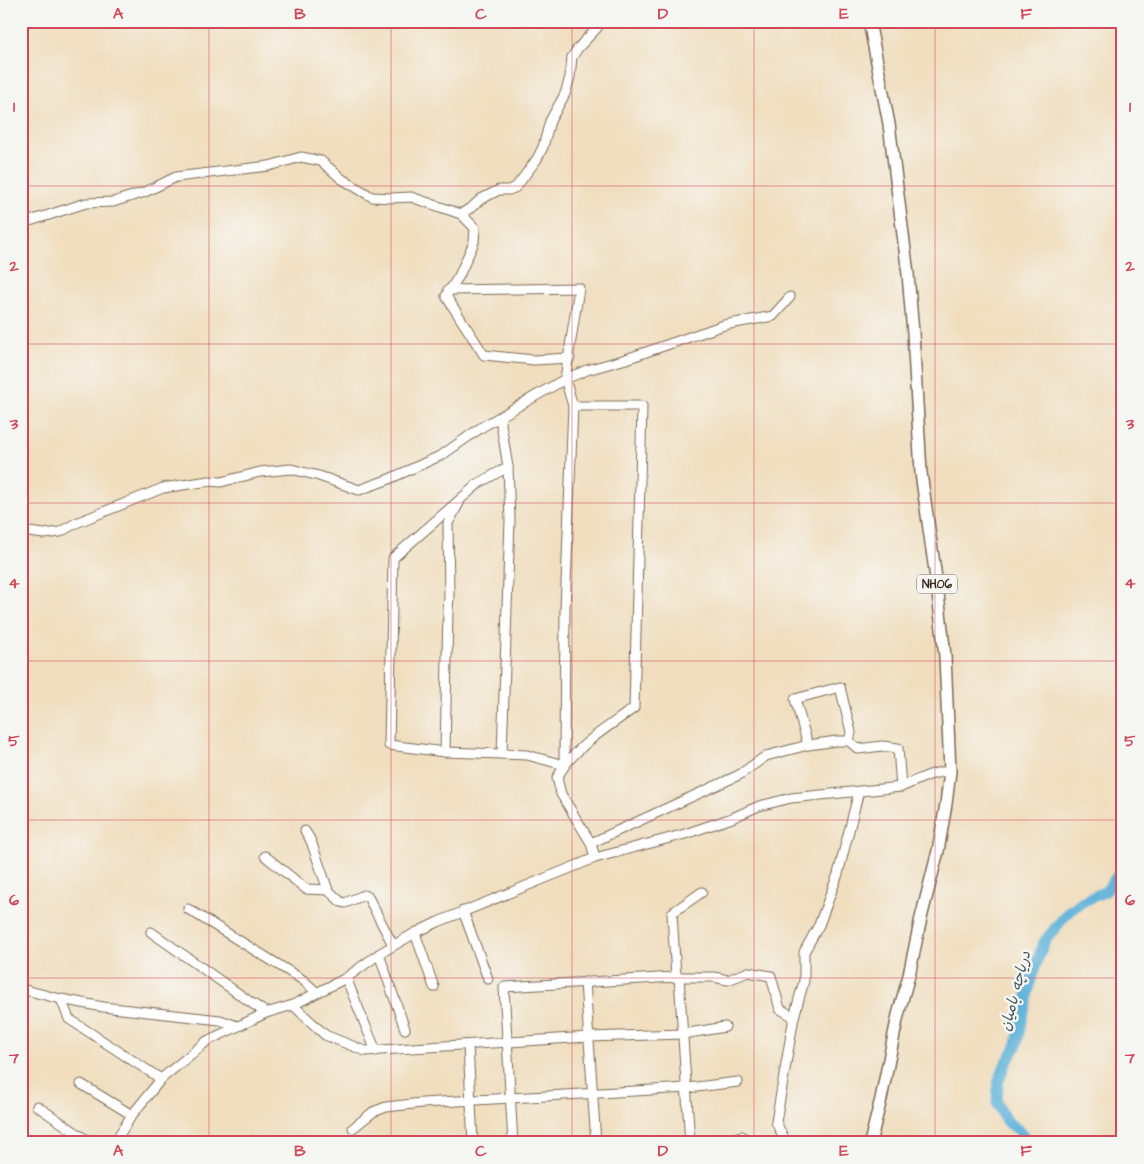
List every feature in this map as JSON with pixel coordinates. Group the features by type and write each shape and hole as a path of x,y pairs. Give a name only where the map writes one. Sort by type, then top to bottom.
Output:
{"main road":[{"name":"NH06","path":"869,21 889,124 907,264 921,473 945,656 950,771 938,851 898,1015 870,1143"}],"street":[{"path":"461,214 481,199 499,190 509,190 516,187 537,159 550,120 565,94 570,76 572,57 597,28 600,21"},
{"path":"21,222 86,203 114,202 145,192 176,177 269,166 301,157 321,161 342,179 372,196 411,197 461,214 475,228 474,242 459,276 448,290 446,296 484,355 534,360 570,358"},
{"path":"448,290 579,288 566,379 573,406 565,610 564,765"},
{"path":"21,531 44,534 60,532 76,523 163,488 209,481 221,482 260,472 291,469 319,476 359,490 387,480 442,455 482,427 566,379 587,370 626,360 724,325 773,316 790,296"},
{"path":"573,406 642,406 634,708 594,737 564,765 557,778 561,794 591,843 595,858"},
{"path":"500,418 508,468 510,520 502,754"},
{"path":"508,468 479,482 393,558 389,745 445,752 527,755 564,765"},
{"path":"445,752 449,597 448,523 463,497"},
{"path":"808,745 795,699 840,687 851,732 849,741"},
{"path":"591,843 739,775 766,756 808,745 849,741 858,750 882,746 898,748 901,787"},
{"path":"114,1143 132,1115 160,1080 207,1042 266,1013 293,1005 346,978 393,945 463,911 595,858 685,834 732,818 759,806 791,798 901,787 935,772 950,771"},
{"path":"786,1143 776,1122 794,1017 804,981 804,952 819,925 838,874 859,792"},
{"path":"306,831 328,890 345,903 364,895 368,897 393,945"},
{"path":"265,856 306,889 328,890"},
{"path":"702,892 672,912 692,1143 726,1141 742,1136 749,1143"},
{"path":"188,909 303,980 316,992"},
{"path":"463,911 488,979"},
{"path":"151,932 266,1013"},
{"path":"415,933 434,987"},
{"path":"379,954 405,1029"},
{"path":"513,1143 504,987 678,977 714,977 728,980 748,972 771,976 780,1009 794,1017"},
{"path":"346,978 376,1050"},
{"path":"585,982 596,1143"},
{"path":"21,989 103,1007 220,1020 237,1026"},
{"path":"61,999 69,1018 160,1080"},
{"path":"293,1005 325,1035 365,1051 588,1037 683,1034 725,1027"},
{"path":"468,1045 473,1143"},
{"path":"353,1128 373,1112 386,1107 422,1103 688,1088 738,1082"},
{"path":"81,1084 132,1115"},
{"path":"37,1106 91,1143"},
{"path":"664,1143 677,1143"}],"waterway":[{"name":"دریاچه بامیان","path":"1028,1143 1020,1131 1006,1121 997,1103 998,1083 1005,1065 1016,1047 1032,975 1044,942 1069,911 1084,901 1106,891 1123,868"}]}
